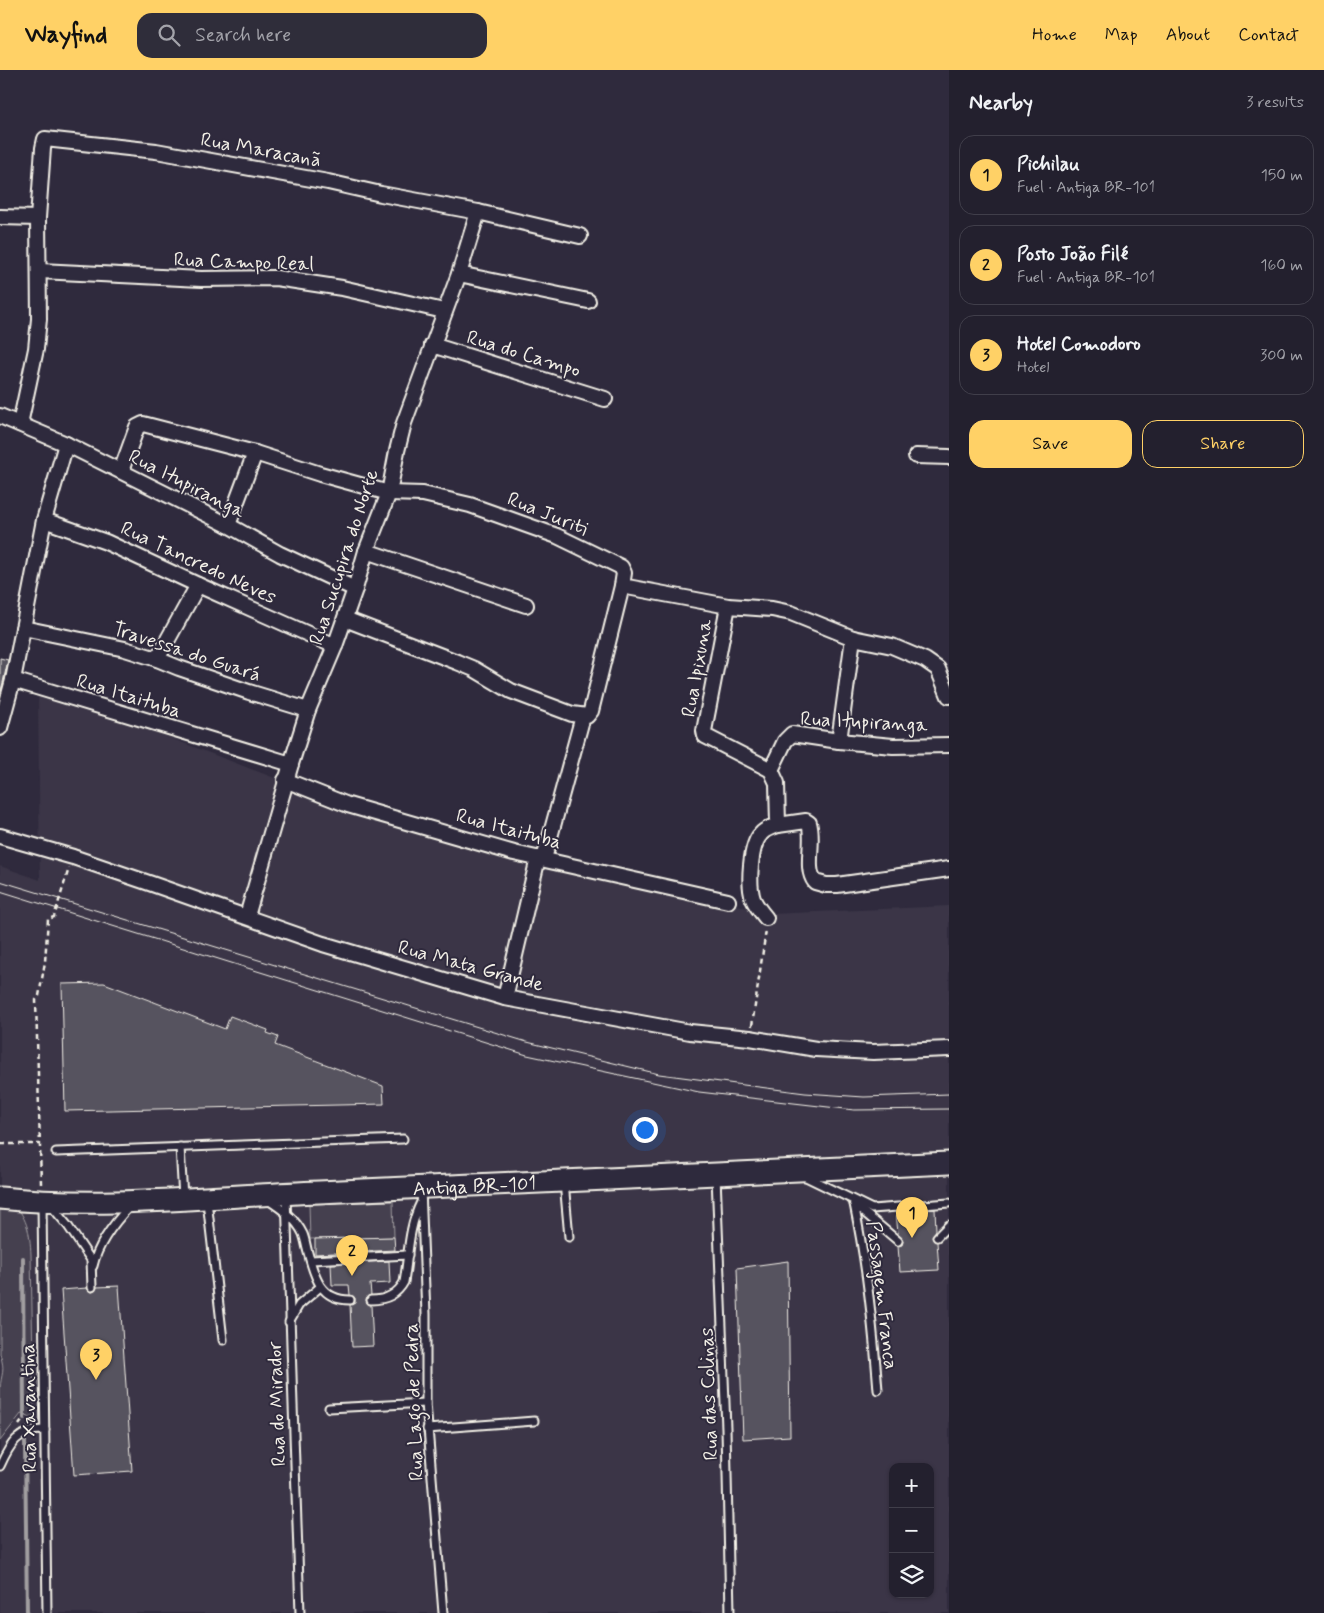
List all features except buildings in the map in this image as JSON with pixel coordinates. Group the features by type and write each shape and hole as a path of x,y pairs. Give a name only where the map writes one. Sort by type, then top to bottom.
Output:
{"main road":[{"name":"Antiga BR-101","path":"0,1198 44,1202 136,1201 259,1194 286,1202 421,1195 564,1182 949,1163"}],"street":[{"name":"Rua Maracanã","path":"38,218 44,140 48,139 156,151 328,182 380,194 478,212"},
{"path":"478,212 580,236"},
{"name":"Rua Sucupira do Norte","path":"247,916 285,780 308,710 335,646 366,551 389,492 396,451 404,423 459,274 478,212"},
{"path":"0,217 38,218 40,305 36,349 20,424"},
{"name":"Rua Campo Real","path":"40,271 201,279 276,278 350,289 444,311"},
{"path":"459,274 588,301"},
{"name":"Rua do Campo","path":"432,345 605,399"},
{"name":"Rua Itupiranga","path":"0,416 66,444 122,471 280,554 355,588"},
{"name":"Rua Juriti","path":"122,471 138,427 143,424 255,453 320,474 389,492 423,494 451,500 557,536 621,567 624,573 622,586"},
{"path":"0,728 13,680 44,520 66,444"},
{"path":"228,525 255,453"},
{"path":"916,456 949,456"},
{"name":"Rua Tancredo Neves","path":"44,520 106,542 335,646"},
{"path":"366,551 526,605"},
{"path":"157,659 198,585"},
{"path":"345,619 474,669 511,691 578,715 590,714 622,586 728,606 772,609 791,613 853,638 892,646 931,663 938,669 949,696"},
{"name":"Rua Ipixuna","path":"728,606 704,732 705,736 771,770"},
{"name":"Travessa do Guará","path":"23,628 125,649 207,678 308,710"},
{"path":"839,741 853,638"},
{"name":"Rua Itaituba","path":"13,680 291,764"},
{"path":"504,998 578,715"},
{"name":"Rua Itupiranga","path":"771,770 788,737 792,734 893,746 949,745"},
{"path":"771,770 778,784 778,825"},
{"name":"Rua Itaituba","path":"285,780 348,805 480,844 728,901"},
{"path":"766,918 758,909 753,897 751,867 756,841 766,830 778,825 806,821 810,825 812,848 810,871 814,882 837,885 949,869"},
{"name":"Rua Mata Grande","path":"0,836 73,857 323,944 504,998 653,1026 750,1038 816,1049 873,1052 949,1049"}],"lane":[{"path":"56,1152 403,1139"},
{"path":"180,1147 183,1198"},
{"path":"794,1171 874,1209 949,1203"},
{"name":"Rua das Colinas","path":"716,1174 726,1428 730,1613"},
{"path":"564,1182 569,1237"},
{"path":"371,1300 380,1300 391,1296 400,1289 404,1282 414,1217 421,1195"},
{"name":"Rua Lago de Pedra","path":"421,1195 426,1314 427,1429 443,1613"},
{"path":"845,1196 898,1240"},
{"path":"207,1197 223,1340"},
{"path":"92,1274 95,1260 104,1240 118,1219 136,1201"},
{"path":"44,1202 56,1210 91,1260 92,1287"},
{"name":"Rua Xavantina","path":"44,1202 47,1613"},
{"path":"286,1202 303,1234 320,1287 332,1297 350,1300"},
{"name":"Rua do Mirador","path":"286,1202 300,1613"},
{"name":"Passagem Franca","path":"854,1204 863,1246 871,1305 878,1390"},
{"path":"936,1237 949,1225"},
{"path":"311,1260 408,1256"},
{"path":"289,1323 299,1305 320,1287"},
{"path":"329,1408 426,1403"},
{"path":"427,1429 534,1421"},
{"path":"0,1466 8,1450 21,1434 34,1430 45,1430"}],"path":[{"path":"44,1202 40,1144 36,1000 40,996 48,919 54,917 73,857"},
{"path":"750,1038 766,918"},
{"path":"1,1144 40,1144"}],"shaded area":[{"path":"38,687 303,789 771,914 949,906 949,1613 0,1613 0,866 40,880"},
{"path":"0,1198 10,1199 16,1206 27,1225 30,1239 34,1419 21,1414 0,1441 0,1389 3,1369 0,1354"},
{"path":"393,1201 394,1237 310,1239 309,1204"}],"waterway":[{"path":"23,1258 24,1418"},
{"path":"25,1441 27,1613"}],"tram line":[{"path":"0,881 527,1042 659,1074 805,1093 864,1097 949,1094"},
{"path":"0,891 527,1055 699,1092 854,1110 949,1109"}],"place":[{"name":"Pichilau","path":"912,1238"},
{"name":"Posto João Filé","path":"352,1276"},
{"name":"Hotel Comodoro","path":"96,1380"}]}
